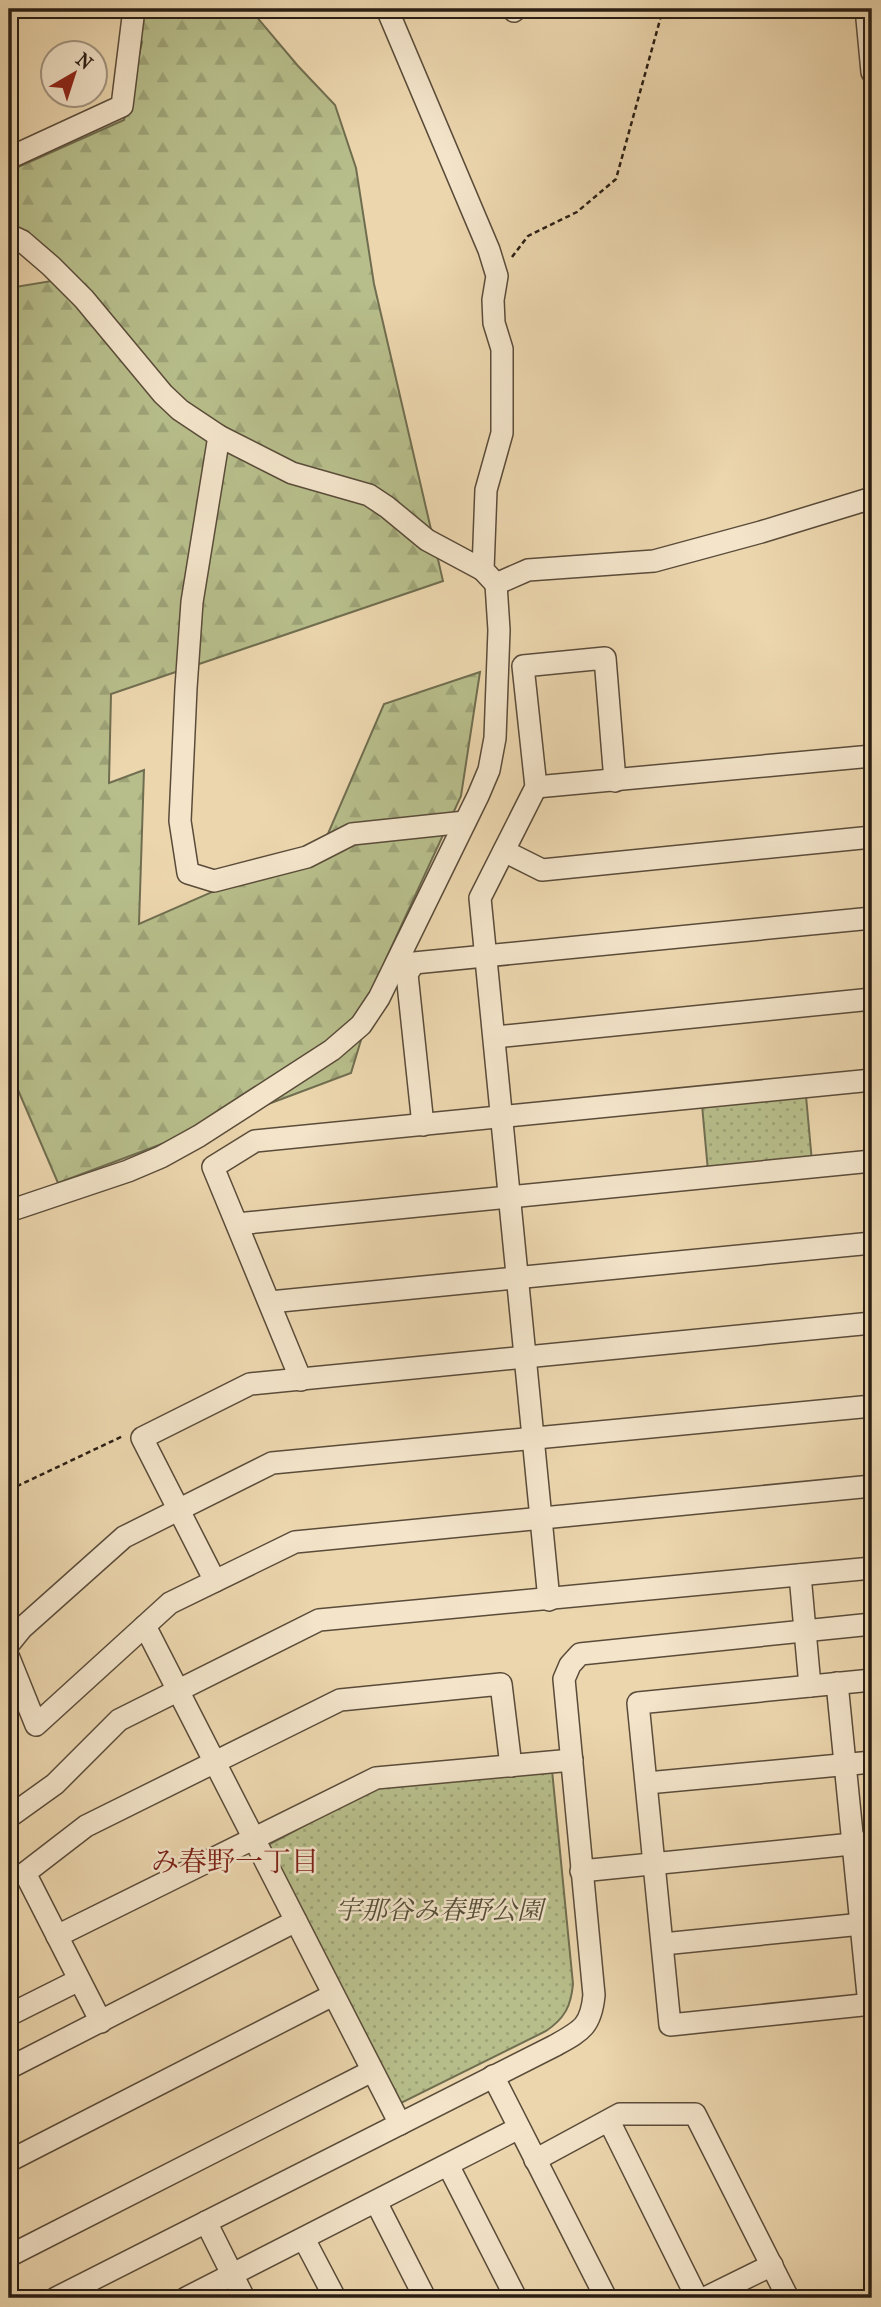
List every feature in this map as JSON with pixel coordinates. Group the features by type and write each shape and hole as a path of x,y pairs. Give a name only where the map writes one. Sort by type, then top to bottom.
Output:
{"street":[{"path":"9,158 122,106 134,9"},
{"path":"9,1211 162,1157 238,1112 332,1049 361,1024 379,998 489,770 495,738 499,630 489,577 486,490 502,433 502,349 494,323 493,300 497,276 489,250 387,9"},
{"path":"868,9 872,72"},
{"path":"9,235 22,241 68,282 163,394 180,410 219,436 292,473 369,495 427,540 489,577 528,570 654,561 872,498"},
{"path":"219,436 192,602 180,821 188,873 214,881 307,857 352,834 465,822"},
{"path":"550,1600 480,898 536,787 523,666 605,658 615,781"},
{"path":"536,787 872,756"},
{"path":"504,851 542,870 872,838"},
{"path":"423,1125 407,974 414,963 872,918"},
{"path":"495,1037 872,999"},
{"path":"301,1380 213,1167 255,1141 872,1080"},
{"path":"237,1224 872,1161"},
{"path":"270,1302 872,1243"},
{"path":"215,1581 142,1438 250,1384 872,1323"},
{"path":"9,1644 22,1628 124,1537 272,1463 872,1406"},
{"path":"9,1658 36,1725 170,1603 295,1542 872,1486"},
{"path":"9,1816 55,1784 119,1720 319,1620 872,1568"},
{"path":"800,1575 810,1686"},
{"path":"56,2298 585,2027 592,2015 592,1976 564,1679 570,1665 580,1654 872,1624"},
{"path":"145,1626 400,2124"},
{"path":"837,1684 845,1765 862,1843 871,2004 670,2025 638,1703 872,1680"},
{"path":"101,2022 25,1872 86,1826 340,1700 501,1684 512,1766"},
{"path":"58,1936 376,1778 572,1760"},
{"path":"647,1783 872,1762"},
{"path":"581,1871 862,1843"},
{"path":"9,2068 296,1921"},
{"path":"663,1944 867,1924"},
{"path":"9,2014 79,1980"},
{"path":"9,2161 333,1995"},
{"path":"9,2256 372,2071"},
{"path":"493,2076 606,2298"},
{"path":"535,2160 620,2114 695,2114 788,2298"},
{"path":"609,2121 697,2298"},
{"path":"186,2298 519,2128"},
{"path":"448,2165 516,2298"},
{"path":"376,2202 425,2298"},
{"path":"206,2222 244,2298"},
{"path":"304,2239 335,2298"},
{"path":"705,2298 772,2265"}],"path":[{"path":"497,276 528,236 577,212 616,179 663,9"},
{"path":"9,1490 136,1430 142,1438"}],"green space":[{"path":"122,9 250,9 335,105 356,168 374,284 443,581 111,694 109,783 144,770 139,924 324,843 384,704 480,672 461,796 385,961 351,1073 58,1183 9,1069 9,288 70,278 9,232 9,171 124,120 142,42"},
{"path":"806,1096 812,1162 708,1171 702,1105"},
{"name":"宇那谷み春野公園","path":"552,1770 573,1984 569,2005 558,2021 546,2031 397,2105 266,1846 377,1787"}],"district":[{"name":"み春野一丁目","path":"235,1861"}]}
